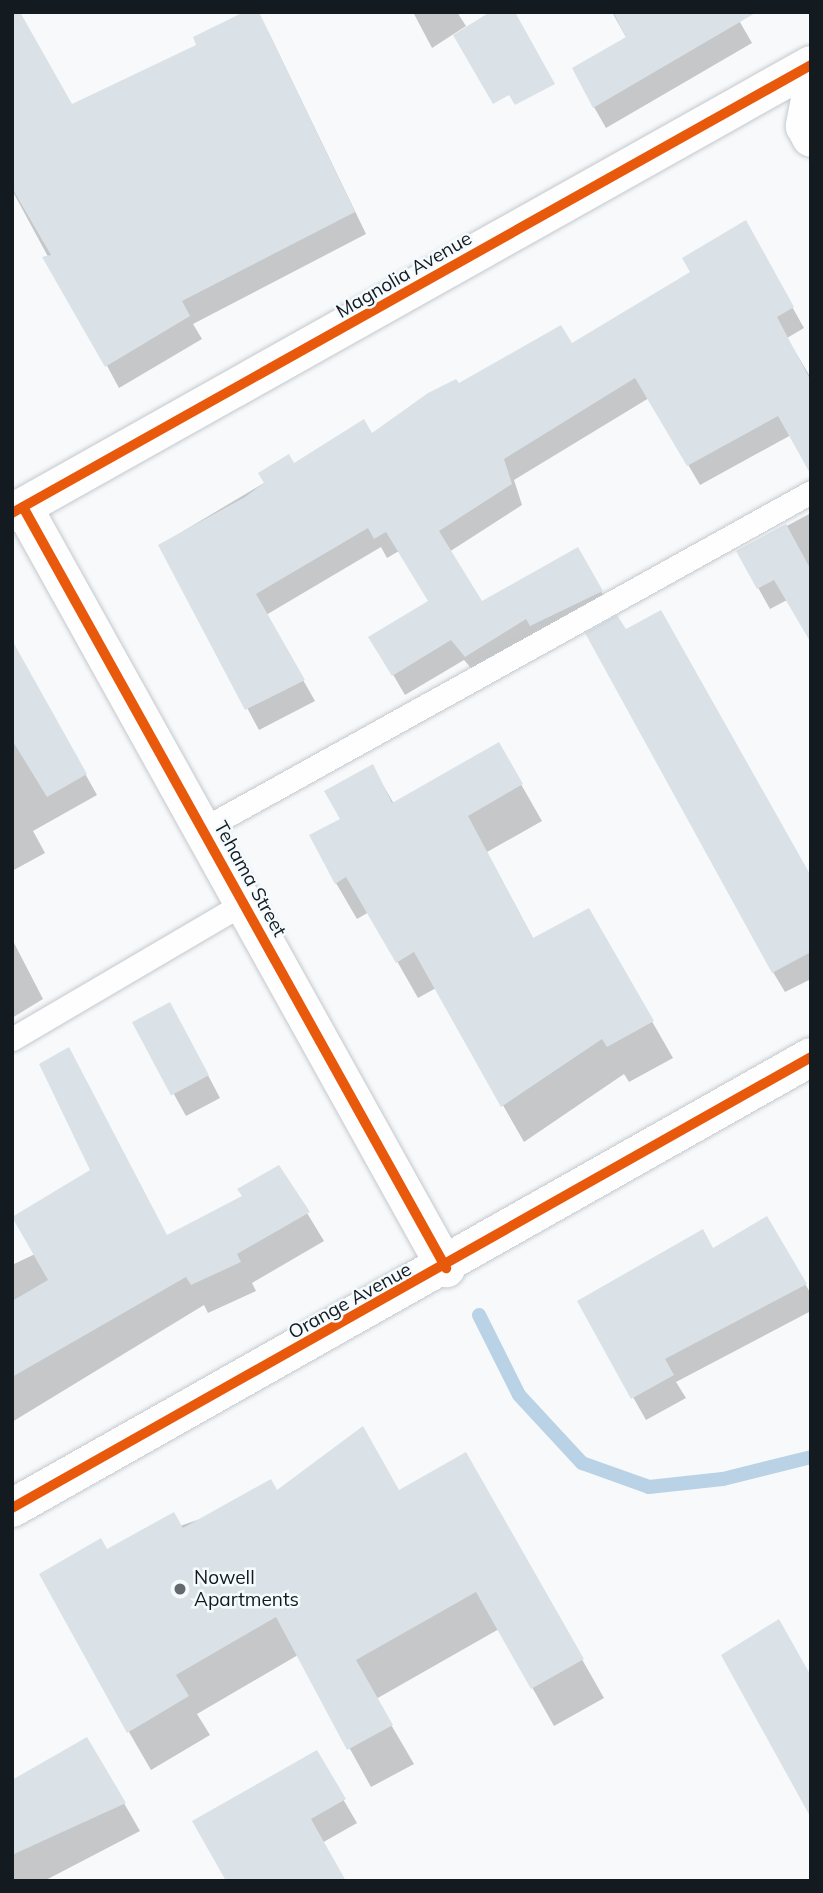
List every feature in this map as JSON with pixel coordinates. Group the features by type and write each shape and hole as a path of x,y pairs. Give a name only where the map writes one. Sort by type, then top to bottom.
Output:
{"street":[{"name":"Magnolia Avenue","path":"18,510 811,65"},
{"path":"811,94 804,126 811,138"},
{"name":"Tehama Street","path":"18,510 203,829 446,1268"},
{"name":"Orange Avenue","path":"12,1508 446,1268 811,1056"}],"lane":[{"path":"203,829 811,492"},
{"path":"12,1039 244,903"}],"building":[{"path":"12,12 20,12 72,104 196,45 193,37 244,12 259,12 355,212 182,301 190,316 105,367 42,257 51,255 12,188"},
{"path":"490,12 515,12 555,84 515,105 509,95 493,104 453,35"},
{"path":"613,12 757,12 593,108 572,68 626,37"},
{"path":"746,220 794,307 777,317 811,381 811,475 778,416 687,466 635,378 504,459 512,484 439,531 482,601 578,547 603,591 530,626 526,619 465,657 451,640 392,676 368,637 428,601 386,532 374,539 368,528 256,594 305,680 245,710 158,545 245,497 264,483 258,473 289,454 294,463 364,419 372,433 428,393 456,379 459,383 561,325 572,343 690,272 682,258"},
{"path":"786,524 811,570 811,643 774,580 757,589 736,551"},
{"path":"661,610 811,876 811,952 772,973 585,633 617,615 626,629"},
{"path":"12,640 87,774 47,797 12,740"},
{"path":"499,742 523,784 468,816 533,938 589,908 654,1021 607,1047 602,1039 501,1107 414,952 396,963 346,877 335,884 309,835 340,819 324,791 373,764 392,803"},
{"path":"170,1002 209,1075 171,1095 132,1022"},
{"path":"69,1047 167,1235 242,1196 237,1189 279,1165 310,1212 237,1254 241,1262 191,1285 186,1277 12,1377 12,1301 48,1280 12,1217 90,1170 39,1064"},
{"path":"767,1216 807,1284 665,1359 674,1375 631,1399 577,1301 703,1229 713,1248"},
{"path":"363,1426 399,1490 466,1452 584,1659 531,1689 476,1592 356,1660 393,1725 347,1750 276,1617 176,1675 189,1696 127,1733 39,1574 101,1538 107,1549 174,1512 183,1528 271,1479 277,1490"},
{"path":"779,1619 811,1676 811,1818 721,1655"},
{"path":"87,1737 126,1803 12,1855 12,1780"},
{"path":"317,1750 346,1799 311,1819 346,1881 226,1881 192,1821"}],"waterway":[{"path":"479,1315 519,1395 582,1463 649,1487 723,1479 811,1457"}],"cycle path":[{"path":"12,513 811,65"},
{"path":"23,507 446,1268"},
{"path":"12,1508 811,1057"}],"place":[{"name":"Nowell Apartments","path":"180,1589"}]}
